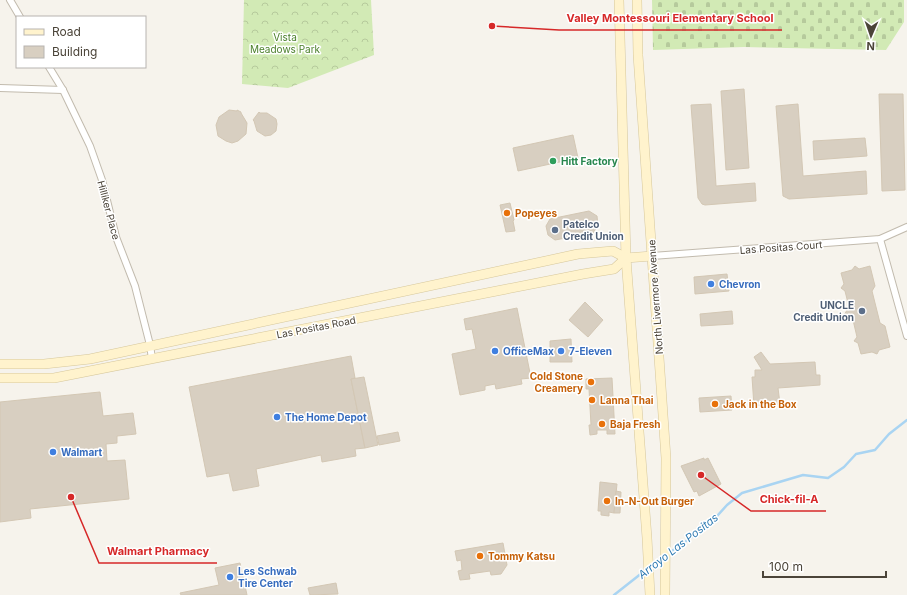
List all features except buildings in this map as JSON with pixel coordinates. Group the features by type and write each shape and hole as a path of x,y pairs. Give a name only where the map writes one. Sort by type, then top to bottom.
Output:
{"main road":[{"path":"619,0 626,258 650,595"},
{"name":"North Livermore Avenue","path":"637,0 638,55 666,458 665,595"},
{"name":"Las Positas Road","path":"0,364 44,364 90,359 578,254 613,251 626,258 652,256"},
{"name":"Las Positas Road","path":"0,378 54,378 583,274 614,270 626,258"}],"street":[{"path":"10,0 19,16"},
{"name":"Hilliker Place","path":"51,68 63,90 93,153 102,180 116,237 134,286 150,345 152,359"},
{"path":"0,88 63,90"},
{"name":"Las Positas Court","path":"652,256 880,239 907,226"},
{"path":"880,239 907,336"}],"green space":[{"name":"Vista Meadows Park","path":"244,0 371,0 374,55 288,88 242,84"},
{"path":"652,0 904,0 904,22 886,50 744,47 653,50"}],"waterway":[{"name":"Arroyo Las Positas","path":"669,553 709,525 727,505 742,493 803,475 828,478 844,467 856,454 875,450 889,434 907,420"},
{"name":"Arroyo Las Positas","path":"651,566 663,557"},
{"name":"Arroyo Las Positas","path":"614,595 647,569"}],"place":[{"name":"Valley Montessouri Elementary School","path":"492,26"},
{"name":"Hitt Factory","path":"553,161"},
{"name":"Popeyes","path":"507,213"},
{"name":"Patelco Credit Union","path":"555,230"},
{"name":"Chevron","path":"711,284"},
{"name":"UNCLE Credit Union","path":"862,311"},
{"name":"OfficeMax","path":"495,351"},
{"name":"7-Eleven","path":"561,351"},
{"name":"Cold Stone Creamery","path":"591,382"},
{"name":"Lanna Thai","path":"592,400"},
{"name":"Jack in the Box","path":"715,404"},
{"name":"The Home Depot","path":"277,417"},
{"name":"Baja Fresh","path":"602,424"},
{"name":"Walmart","path":"53,452"},
{"name":"Chick-fil-A","path":"701,475"},
{"name":"Walmart Pharmacy","path":"71,497"},
{"name":"In-N-Out Burger","path":"607,501"},
{"name":"Tommy Katsu","path":"480,556"},
{"name":"Les Schwab Tire Center","path":"230,577"}]}
